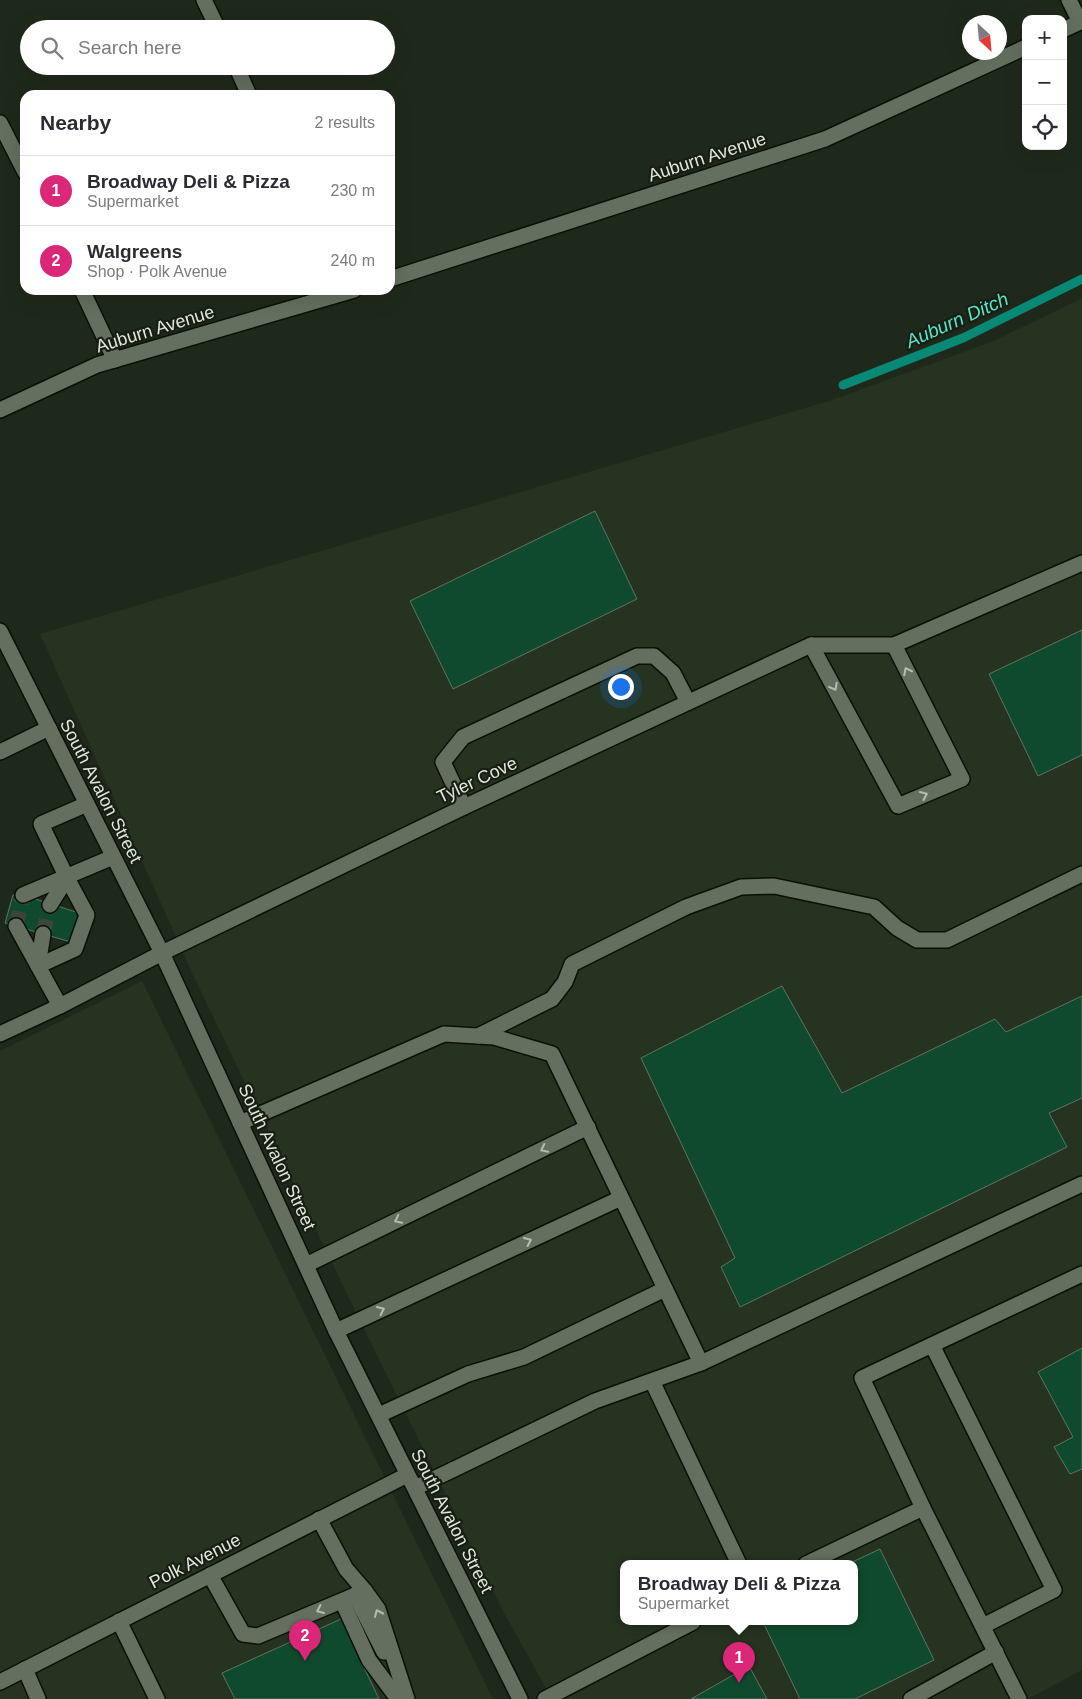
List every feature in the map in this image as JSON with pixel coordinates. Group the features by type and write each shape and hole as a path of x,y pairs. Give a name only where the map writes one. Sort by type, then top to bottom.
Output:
{"street":[{"path":"204,0 214,20"},
{"path":"1067,28 1081,22 1069,0"},
{"name":"Auburn Avenue","path":"395,276 825,139 1022,49"},
{"path":"240,75 247,90"},
{"path":"0,123 20,162"},
{"path":"84,295 116,360"},
{"name":"Auburn Avenue","path":"0,410 96,365 333,295"},
{"path":"894,645 962,779 898,806 811,645 894,645 1082,562"},
{"name":"South Avalon Street","path":"0,631 162,953 336,1331 520,1699"},
{"name":"Tyler Cove","path":"0,1034 60,1006 162,953 464,807 811,645"},
{"path":"464,807 443,762 463,736 637,656 654,656 673,673 688,702"},
{"path":"0,752 49,728"},
{"path":"38,966 75,948 87,915 41,824 87,804"},
{"path":"23,895 113,857"},
{"path":"478,1036 552,998 565,982 572,964 686,907 741,887 774,886 874,907 897,928 917,940 947,940 1082,874"},
{"path":"50,905 67,878"},
{"path":"16,926 60,1006"},
{"path":"38,966 43,934"},
{"path":"240,1123 444,1034 494,1037 552,1054 702,1363"},
{"path":"306,1265 588,1127"},
{"name":"Polk Avenue","path":"0,1682 319,1520 595,1401 702,1363 1082,1184"},
{"path":"336,1331 621,1198"},
{"path":"1019,1699 923,1508 862,1378 1082,1274"},
{"path":"379,1415 468,1374 524,1357 666,1289"},
{"path":"932,1345 1054,1590 982,1626"},
{"path":"652,1381 737,1560"},
{"path":"814,1560 923,1508"},
{"path":"319,1520 346,1569 354,1595 402,1696"},
{"path":"210,1575 243,1634 258,1636 273,1631 354,1595"},
{"path":"354,1595 378,1610 395,1658 402,1696"},
{"path":"119,1621 157,1699"},
{"path":"546,1699 687,1625"},
{"path":"911,1699 996,1652"},
{"path":"25,1669 38,1699"}],"shaded area":[{"path":"1082,298 1082,1670 1028,1699 552,1699 502,1609 194,977 40,634 829,401 994,341"},
{"path":"142,981 493,1699 0,1699 0,1051"}],"building":[{"path":"595,511 637,599 453,689 410,601"},
{"path":"1082,630 1082,755 1038,776 989,674"},
{"path":"13,895 23,895 79,913 71,942 5,923"},
{"path":"782,986 842,1093 995,1019 1006,1032 1082,996 1082,1098 1049,1113 1067,1147 740,1307 721,1267 735,1258 641,1058"},
{"path":"1082,1348 1082,1469 1070,1474 1054,1447 1073,1437 1038,1372"},
{"path":"880,1549 934,1660 855,1699 800,1699 764,1625 858,1625 857,1560"},
{"path":"341,1619 379,1699 235,1699 222,1673"},
{"path":"749,1666 767,1699 691,1699"}],"waterway":[{"name":"Auburn Ditch","path":"843,385 963,338 1082,279"}],"tunnel":[{"path":"16,926 23,895"},
{"path":"43,934 50,905"}],"place":[{"name":"Walgreens","path":"305,1661"},
{"name":"Broadway Deli & Pizza","path":"739,1683"}]}
